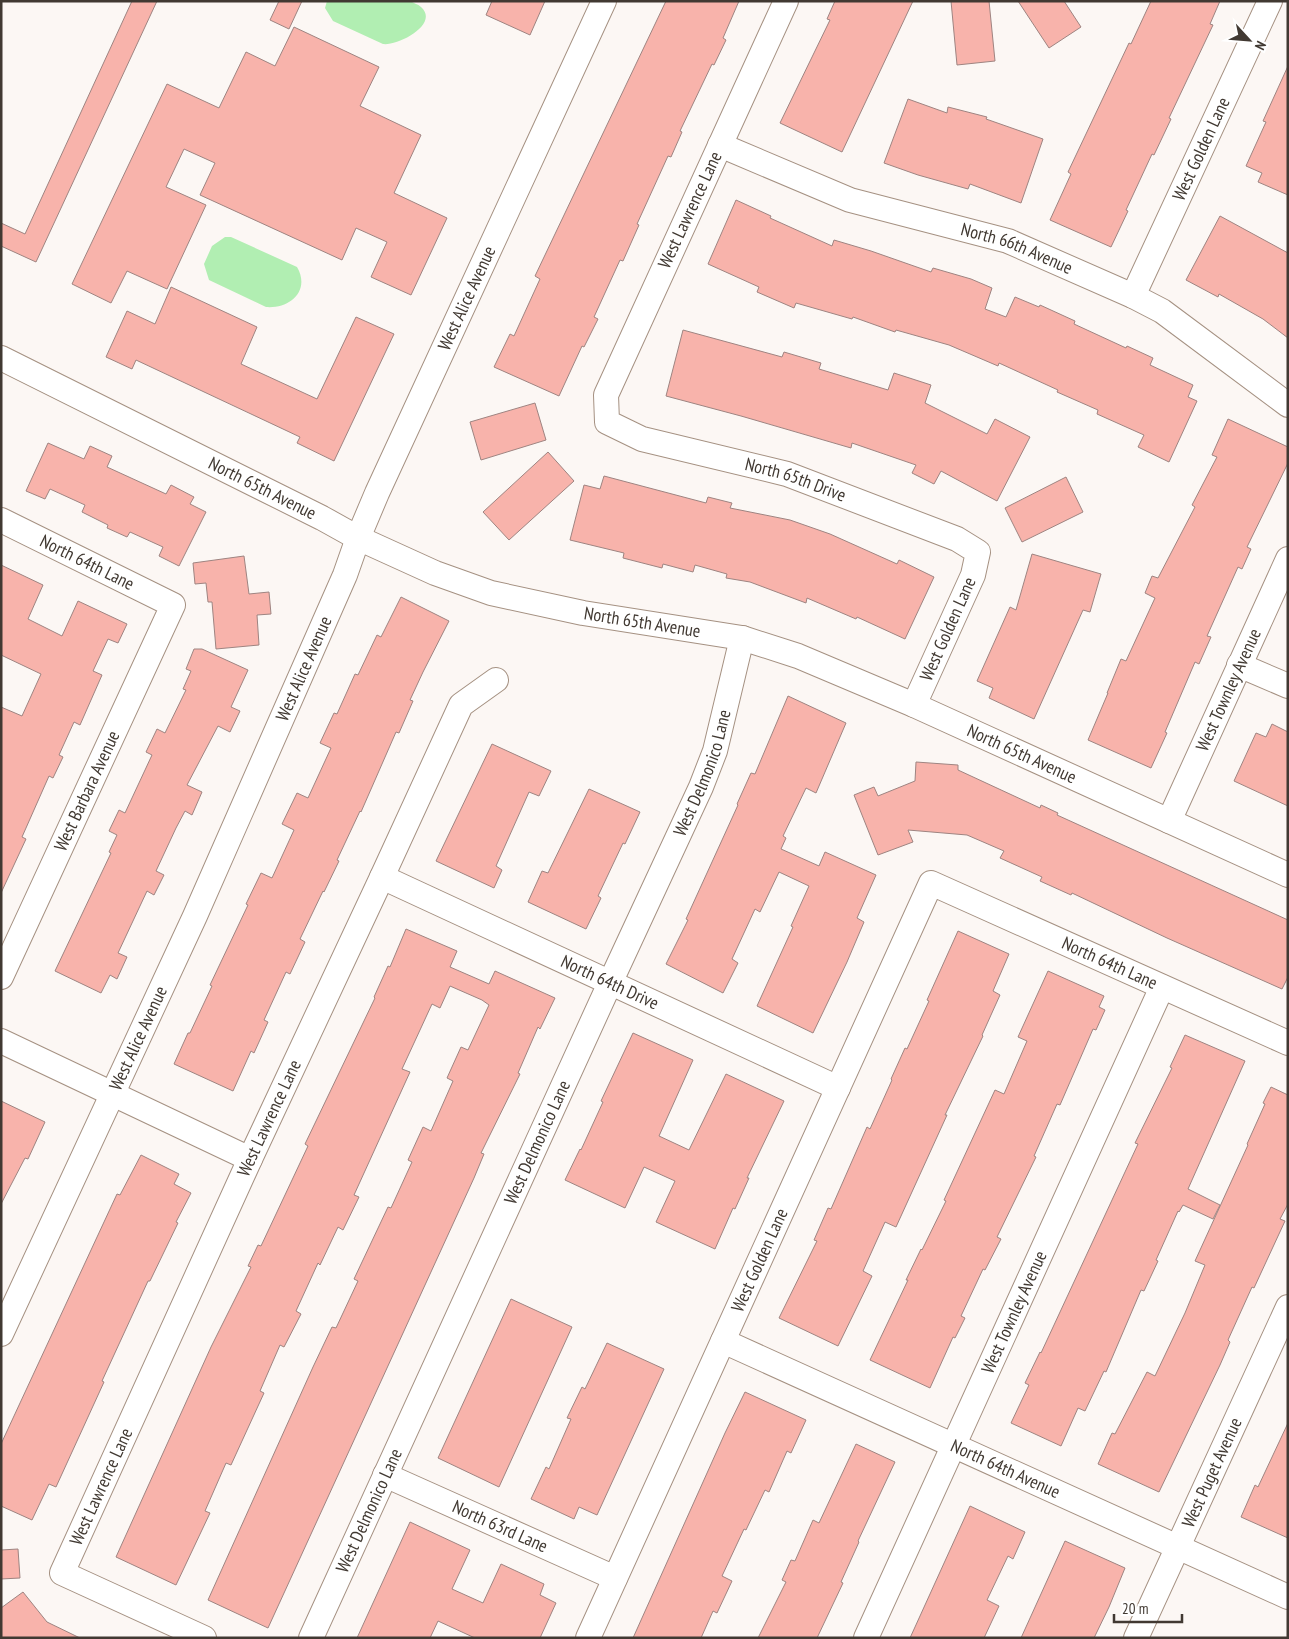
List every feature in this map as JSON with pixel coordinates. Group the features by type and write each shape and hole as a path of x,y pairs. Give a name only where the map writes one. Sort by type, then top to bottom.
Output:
{"street":[{"name":"West Alice Avenue","path":"1,1334 207,889 345,575 358,538 604,1"},
{"name":"West Lawrence Lane","path":"607,422 606,395 786,1"},
{"name":"West Golden Lane","path":"1133,296 1270,1"},
{"name":"North 66th Avenue","path":"720,146 850,200 1008,241 1133,296 1162,312 1288,405"},
{"name":"North 65th Avenue","path":"1,358 322,518 358,538 435,573 491,593 583,613 742,638 798,656 914,705 1288,875"},
{"name":"North 65th Drive","path":"607,422 642,439 787,474 957,539 978,552"},
{"name":"North 64th Lane","path":"1,520 173,605"},
{"name":"West Golden Lane","path":"914,705 974,575 978,552"},
{"name":"West Townley Avenue","path":"1168,821 1288,559"},
{"name":"West Barbara Avenue","path":"1,977 173,605"},
{"name":"West Delmonico Lane","path":"311,1638 701,787 715,751 742,638"},
{"path":"1239,664 1288,686"},
{"name":"West Lawrence Lane","path":"204,1638 62,1573 250,1159 461,705 496,680"},
{"name":"North 64th Drive","path":"382,877 838,1088"},
{"name":"West Golden Lane","path":"588,1638 931,883"},
{"name":"North 64th Lane","path":"931,883 1288,1043"},
{"name":"West Townley Avenue","path":"866,1638 1162,987"},
{"path":"1,1041 250,1159"},
{"name":"West Puget Avenue","path":"1136,1638 1288,1307"},
{"name":"North 64th Avenue","path":"723,1341 1288,1597"},
{"name":"North 63rd Lane","path":"386,1475 615,1578"}],"green space":[{"path":"327,1 410,1 421,7 425,14 425,20 415,33 407,38 390,44 383,44 333,21 325,8"},
{"path":"225,237 231,237 297,267 301,276 301,284 295,297 283,305 266,307 209,280 204,264 212,246"}],"building":[{"path":"132,1 157,1 36,262 1,246 1,223 25,234"},
{"path":"279,1 302,1 289,29 270,20"},
{"path":"492,1 545,1 530,35 486,15"},
{"path":"666,1 739,1 723,38 726,40 714,65 712,64 680,131 682,132 671,157 668,156 637,224 639,225 623,261 620,260 594,317 598,319 584,347 582,346 559,396 494,367 510,334 514,336 540,279 535,276"},
{"path":"835,1 913,1 842,152 780,123 830,20 827,19"},
{"path":"951,1 989,1 995,61 957,65"},
{"path":"1018,1 1064,1 1081,27 1049,48"},
{"path":"1151,1 1220,1 1210,24 1213,25 1169,118 1171,119 1154,155 1152,154 1126,210 1128,211 1111,247 1050,220 1071,174 1068,172"},
{"path":"294,27 379,67 360,106 421,135 394,193 447,218 411,295 371,277 387,242 356,228 342,260 200,195 215,163 184,149 166,187 206,205 167,289 127,271 111,303 72,284 167,84 219,108 246,52 275,66"},
{"path":"1288,66 1288,195 1258,182 1262,173 1246,166 1266,122 1263,121"},
{"path":"908,99 947,113 948,107 987,117 986,119 1043,139 1021,203 970,184 968,189 884,163"},
{"path":"736,200 771,216 770,218 832,246 834,240 931,272 933,268 971,279 992,288 985,309 1006,317 1015,297 1039,307 1040,305 1075,321 1074,324 1153,358 1150,365 1193,385 1188,397 1197,401 1169,462 1138,447 1144,435 1097,414 1098,410 999,363 998,366 949,345 896,330 895,332 853,317 852,319 796,303 794,308 757,292 759,287 708,264"},
{"path":"1220,216 1288,253 1288,338 1263,319 1219,294 1218,297 1186,280"},
{"path":"171,287 257,327 241,364 317,399 356,317 394,334 334,461 297,443 300,437 136,360 132,369 106,357 127,311 155,324"},
{"path":"683,330 782,357 784,352 821,363 819,369 888,390 894,373 931,385 925,403 987,434 995,419 1030,437 997,501 941,471 934,484 912,473 916,465 852,443 851,448 666,396"},
{"path":"535,403 546,440 481,460 470,422"},
{"path":"1228,419 1288,447 1288,463 1247,547 1251,549 1242,569 1238,567 1207,636 1211,637 1199,664 1195,662 1151,768 1088,740 1121,659 1126,661 1155,598 1145,593 1152,576 1158,578 1195,507 1192,505 1217,457 1212,455"},
{"path":"48,443 84,459 90,446 112,456 107,467 166,494 171,485 194,497 190,504 206,512 179,566 159,556 163,547 130,532 127,537 107,528 108,525 82,512 85,505 50,489 45,499 26,491"},
{"path":"548,452 574,481 509,540 483,512"},
{"path":"604,476 706,503 708,497 732,503 730,508 790,520 830,534 897,564 899,560 934,577 905,639 857,617 856,619 807,598 806,603 750,582 726,578 727,574 695,565 693,572 663,564 662,568 623,558 624,553 570,540 584,485 600,489"},
{"path":"1066,477 1083,512 1022,542 1005,508"},
{"path":"1032,554 1101,574 1090,612 1083,610 1034,719 989,698 993,688 977,681 1010,607 1016,610"},
{"path":"244,556 249,594 269,592 271,614 257,615 259,645 216,649 212,602 208,602 206,583 195,584 193,563"},
{"path":"1,565 43,585 28,619 62,636 78,601 127,624 118,643 108,639 93,671 102,675 80,725 74,722 59,755 63,757 53,778 49,776 22,837 26,839 1,893 1,707 22,716 41,674 1,655"},
{"path":"401,597 449,621 410,700 413,701 399,733 396,732 361,812 337,860 339,861 300,939 305,942 290,974 286,972 264,1020 268,1022 254,1053 251,1051 233,1091 174,1064 212,986 210,985 261,873 272,878 294,830 282,824 297,793 308,798 331,748 320,743 334,713 337,714 355,674 358,675 377,635 381,637"},
{"path":"194,649 202,649 248,670 231,707 240,711 230,732 218,726 187,785 202,792 192,815 185,811 176,828 156,871 164,875 154,895 147,891 118,953 127,957 117,979 110,975 101,993 55,971 111,853 109,852 117,835 109,831 119,810 125,813 152,755 146,752 157,729 165,733 186,690 183,689 191,671 186,669"},
{"path":"788,696 846,723 816,793 806,788 783,836 786,838 781,849 819,866 825,852 876,875 857,918 864,922 813,1033 757,1006 793,927 791,926 809,886 779,872 760,912 755,909 732,959 738,963 723,993 666,964 688,920 686,919 751,773 755,774"},
{"path":"1272,724 1288,732 1288,806 1234,781 1256,733 1266,737"},
{"path":"492,744 551,771 539,796 529,792 496,866 502,870 494,888 436,861"},
{"path":"916,762 958,765 958,770 1040,808 1041,805 1058,813 1057,815 1288,920 1288,977 1282,989 1072,893 1071,895 1040,881 1042,877 1000,858 1004,851 967,835 908,830 913,842 878,855 854,795 874,787 878,796 915,781"},
{"path":"589,789 640,812 598,896 601,898 586,929 528,902 542,871 548,873"},
{"path":"406,929 457,951 450,967 489,984 495,971 555,998 540,1029 538,1027 518,1073 520,1074 481,1153 484,1154 474,1178 268,1628 208,1600 313,1367 332,1327 336,1328 358,1281 354,1279 388,1207 391,1208 412,1162 408,1160 423,1127 431,1131 453,1081 447,1078 461,1047 468,1050 489,1005 482,1000 450,986 440,1008 432,1004 402,1069 410,1072 354,1195 359,1197 343,1230 338,1227 320,1265 318,1263 296,1311 301,1314 284,1347 280,1345 260,1391 264,1393 231,1465 226,1463 205,1511 210,1513 176,1585 116,1557 211,1347 251,1267 248,1266 258,1245 261,1246 308,1146 305,1144 375,998 388,966 390,967"},
{"path":"958,931 1009,954 993,991 1000,995 896,1227 885,1222 863,1271 872,1276 838,1346 779,1318 817,1241 814,1240 828,1208 831,1209 867,1127 870,1129 905,1048 907,1049 929,1001 927,1000"},
{"path":"1048,971 1104,996 1099,1007 1105,1010 1096,1030 1093,1029 1060,1105 1057,1104 1034,1156 1036,1157 997,1237 1001,1239 985,1270 983,1269 961,1316 965,1318 955,1338 953,1337 930,1388 870,1360 908,1280 906,1280 946,1201 944,1200 995,1090 1004,1094 1027,1041 1018,1037"},
{"path":"633,1033 693,1060 659,1136 689,1150 726,1074 784,1101 715,1249 656,1222 675,1181 644,1167 625,1208 565,1180 581,1150 603,1102 601,1101"},
{"path":"1185,1035 1245,1061 1188,1189 1220,1205 1213,1219 1183,1205 1178,1211 1156,1260 1158,1261 1144,1291 1141,1290 1106,1372 1104,1371 1085,1411 1078,1408 1061,1446 1011,1423 1029,1385 1025,1383 1041,1353 1138,1144 1135,1143 1172,1068 1170,1067"},
{"path":"1271,1087 1288,1095 1288,1204 1280,1219 1285,1221 1254,1288 1252,1287 1228,1340 1230,1342 1220,1365 1159,1492 1098,1464 1112,1433 1115,1434 1147,1372 1155,1376 1185,1313 1205,1265 1195,1261 1248,1145 1265,1104 1263,1103"},
{"path":"1,1101 45,1122 28,1159 25,1158 1,1204"},
{"path":"141,1155 179,1174 174,1184 191,1193 102,1381 104,1382 56,1487 49,1484 32,1520 1,1506 1,1444 117,1194 120,1195"},
{"path":"511,1299 572,1327 499,1487 438,1458"},
{"path":"607,1343 664,1369 597,1515 579,1507 574,1519 531,1499 546,1467 549,1469 571,1419 567,1418 582,1387 585,1389"},
{"path":"745,1392 806,1420 791,1453 787,1451 769,1492 765,1490 746,1530 744,1529 722,1576 732,1581 717,1613 713,1611 701,1638 633,1638 725,1433"},
{"path":"1288,1423 1288,1538 1241,1517 1255,1485 1258,1487"},
{"path":"856,1444 895,1462 858,1541 841,1582 843,1583 817,1638 758,1638 786,1582 782,1580 791,1560 795,1561 813,1520 819,1523"},
{"path":"970,1506 1025,1532 1013,1559 1008,1556 987,1600 999,1606 984,1638 910,1638"},
{"path":"410,1522 470,1550 452,1589 483,1603 501,1564 544,1584 540,1595 556,1603 540,1638 475,1638 438,1621 430,1638 357,1638"},
{"path":"1065,1541 1125,1568 1109,1607 1094,1638 1021,1638"},
{"path":"18,1549 20,1578 1,1579 1,1550"},
{"path":"23,1592 47,1622 80,1638 1,1638 1,1608"}]}
